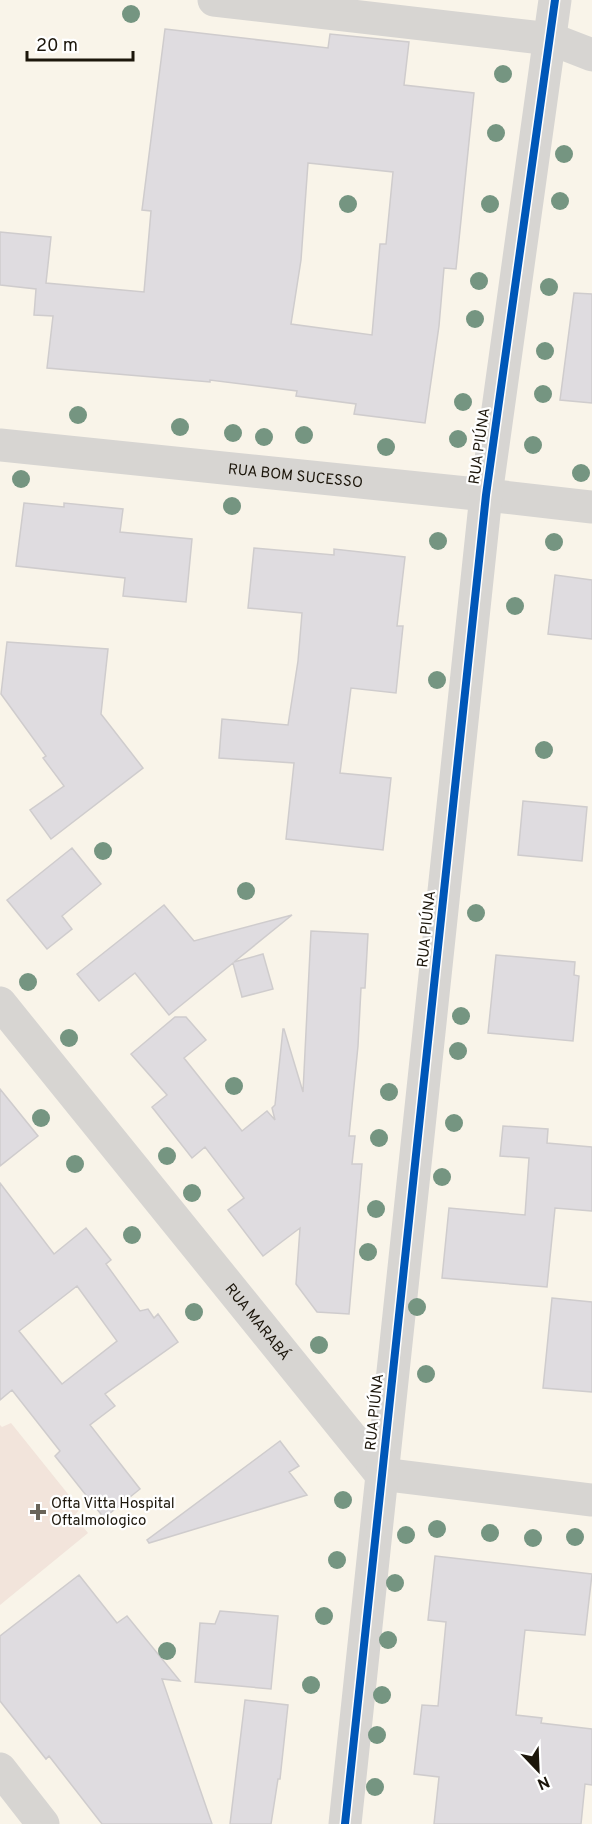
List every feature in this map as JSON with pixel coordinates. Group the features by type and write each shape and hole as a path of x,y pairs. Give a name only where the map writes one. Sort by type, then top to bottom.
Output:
{"street":[{"path":"214,0 286,4 551,39 592,55"},
{"name":"RUA PIÚNA","path":"345,1824 486,495 555,0"},
{"name":"RUA BOM SUCESSO","path":"0,445 592,507"},
{"name":"RUA MARABÁ","path":"0,1003 381,1474"},
{"path":"381,1474 592,1500"},
{"path":"0,1769 44,1824"}],"shaded area":[{"name":"Ofta Vitta Hospital Oftalmologico","path":"11,1423 80,1509 74,1516 88,1533 0,1605 0,1425 2,1427"}],"building":[{"path":"165,29 328,48 330,34 409,42 404,85 474,93 456,269 444,268 439,326 425,423 354,414 356,404 296,396 297,391 210,380 210,382 47,368 53,316 34,315 36,289 0,285 0,232 51,237 46,283 144,292 151,211 142,210","holes":["308,163 393,172 386,244 380,244 372,335 291,324 301,260"]},
{"path":"574,293 592,294 592,403 560,400"},
{"path":"24,503 64,507 64,503 123,509 120,532 192,539 186,602 123,596 125,578 16,566"},
{"path":"254,548 334,555 334,549 405,557 397,626 403,626 396,693 351,688 340,773 391,778 383,850 286,839 294,763 219,758 222,719 288,725 298,661 302,613 248,608"},
{"path":"555,575 592,580 592,639 548,634"},
{"path":"7,642 108,649 101,714 143,768 51,839 30,810 64,786 43,758 46,756 1,694"},
{"path":"523,801 587,807 582,861 518,855"},
{"path":"72,848 101,884 62,916 72,929 47,949 7,900"},
{"path":"164,905 194,941 292,915 234,962 263,954 273,989 242,997 233,963 169,1015 135,973 99,1001 77,974"},
{"path":"311,931 368,934 365,988 361,988 349,1136 355,1136 352,1164 362,1164 349,1314 317,1312 296,1284 300,1228 263,1256 228,1210 244,1198 205,1147 192,1158 152,1107 167,1095 131,1054 175,1017 186,1017 206,1040 184,1058 242,1131 267,1111 275,1120 272,1108 275,1105 283,1029 303,1092"},
{"path":"496,955 575,962 574,975 579,976 573,1041 488,1033"},
{"path":"0,1089 38,1136 0,1166"},
{"path":"503,1126 548,1129 547,1143 592,1147 592,1211 555,1208 547,1287 442,1278 449,1208 525,1215 529,1158 500,1156"},
{"path":"0,1183 54,1254 86,1228 111,1260 106,1264 140,1311 148,1309 154,1318 158,1314 178,1342 105,1394 115,1406 90,1425 140,1489 104,1518 55,1456 60,1451 12,1390 0,1400","holes":["77,1286 117,1341 62,1384 19,1331"]},
{"path":"552,1298 592,1302 592,1392 543,1388"},
{"path":"280,1441 299,1466 289,1472 307,1495 149,1543 147,1540"},
{"path":"435,1556 592,1574 585,1635 525,1630 516,1715 542,1718 541,1723 592,1729 592,1785 585,1784 581,1824 434,1824 439,1777 414,1774 422,1705 438,1706 446,1622 428,1620"},
{"path":"79,1575 117,1623 127,1616 180,1681 162,1679 212,1824 102,1824 49,1756 46,1759 0,1701 0,1636"},
{"path":"220,1611 278,1616 271,1689 195,1682 200,1623 215,1624"},
{"path":"245,1700 288,1705 280,1779 278,1779 271,1824 230,1824"}],"cycle path":[{"path":"345,1824 486,495 555,0"}],"place":[{"name":"Ofta Vitta Hospital Oftalmologico","path":"38,1512"}]}
